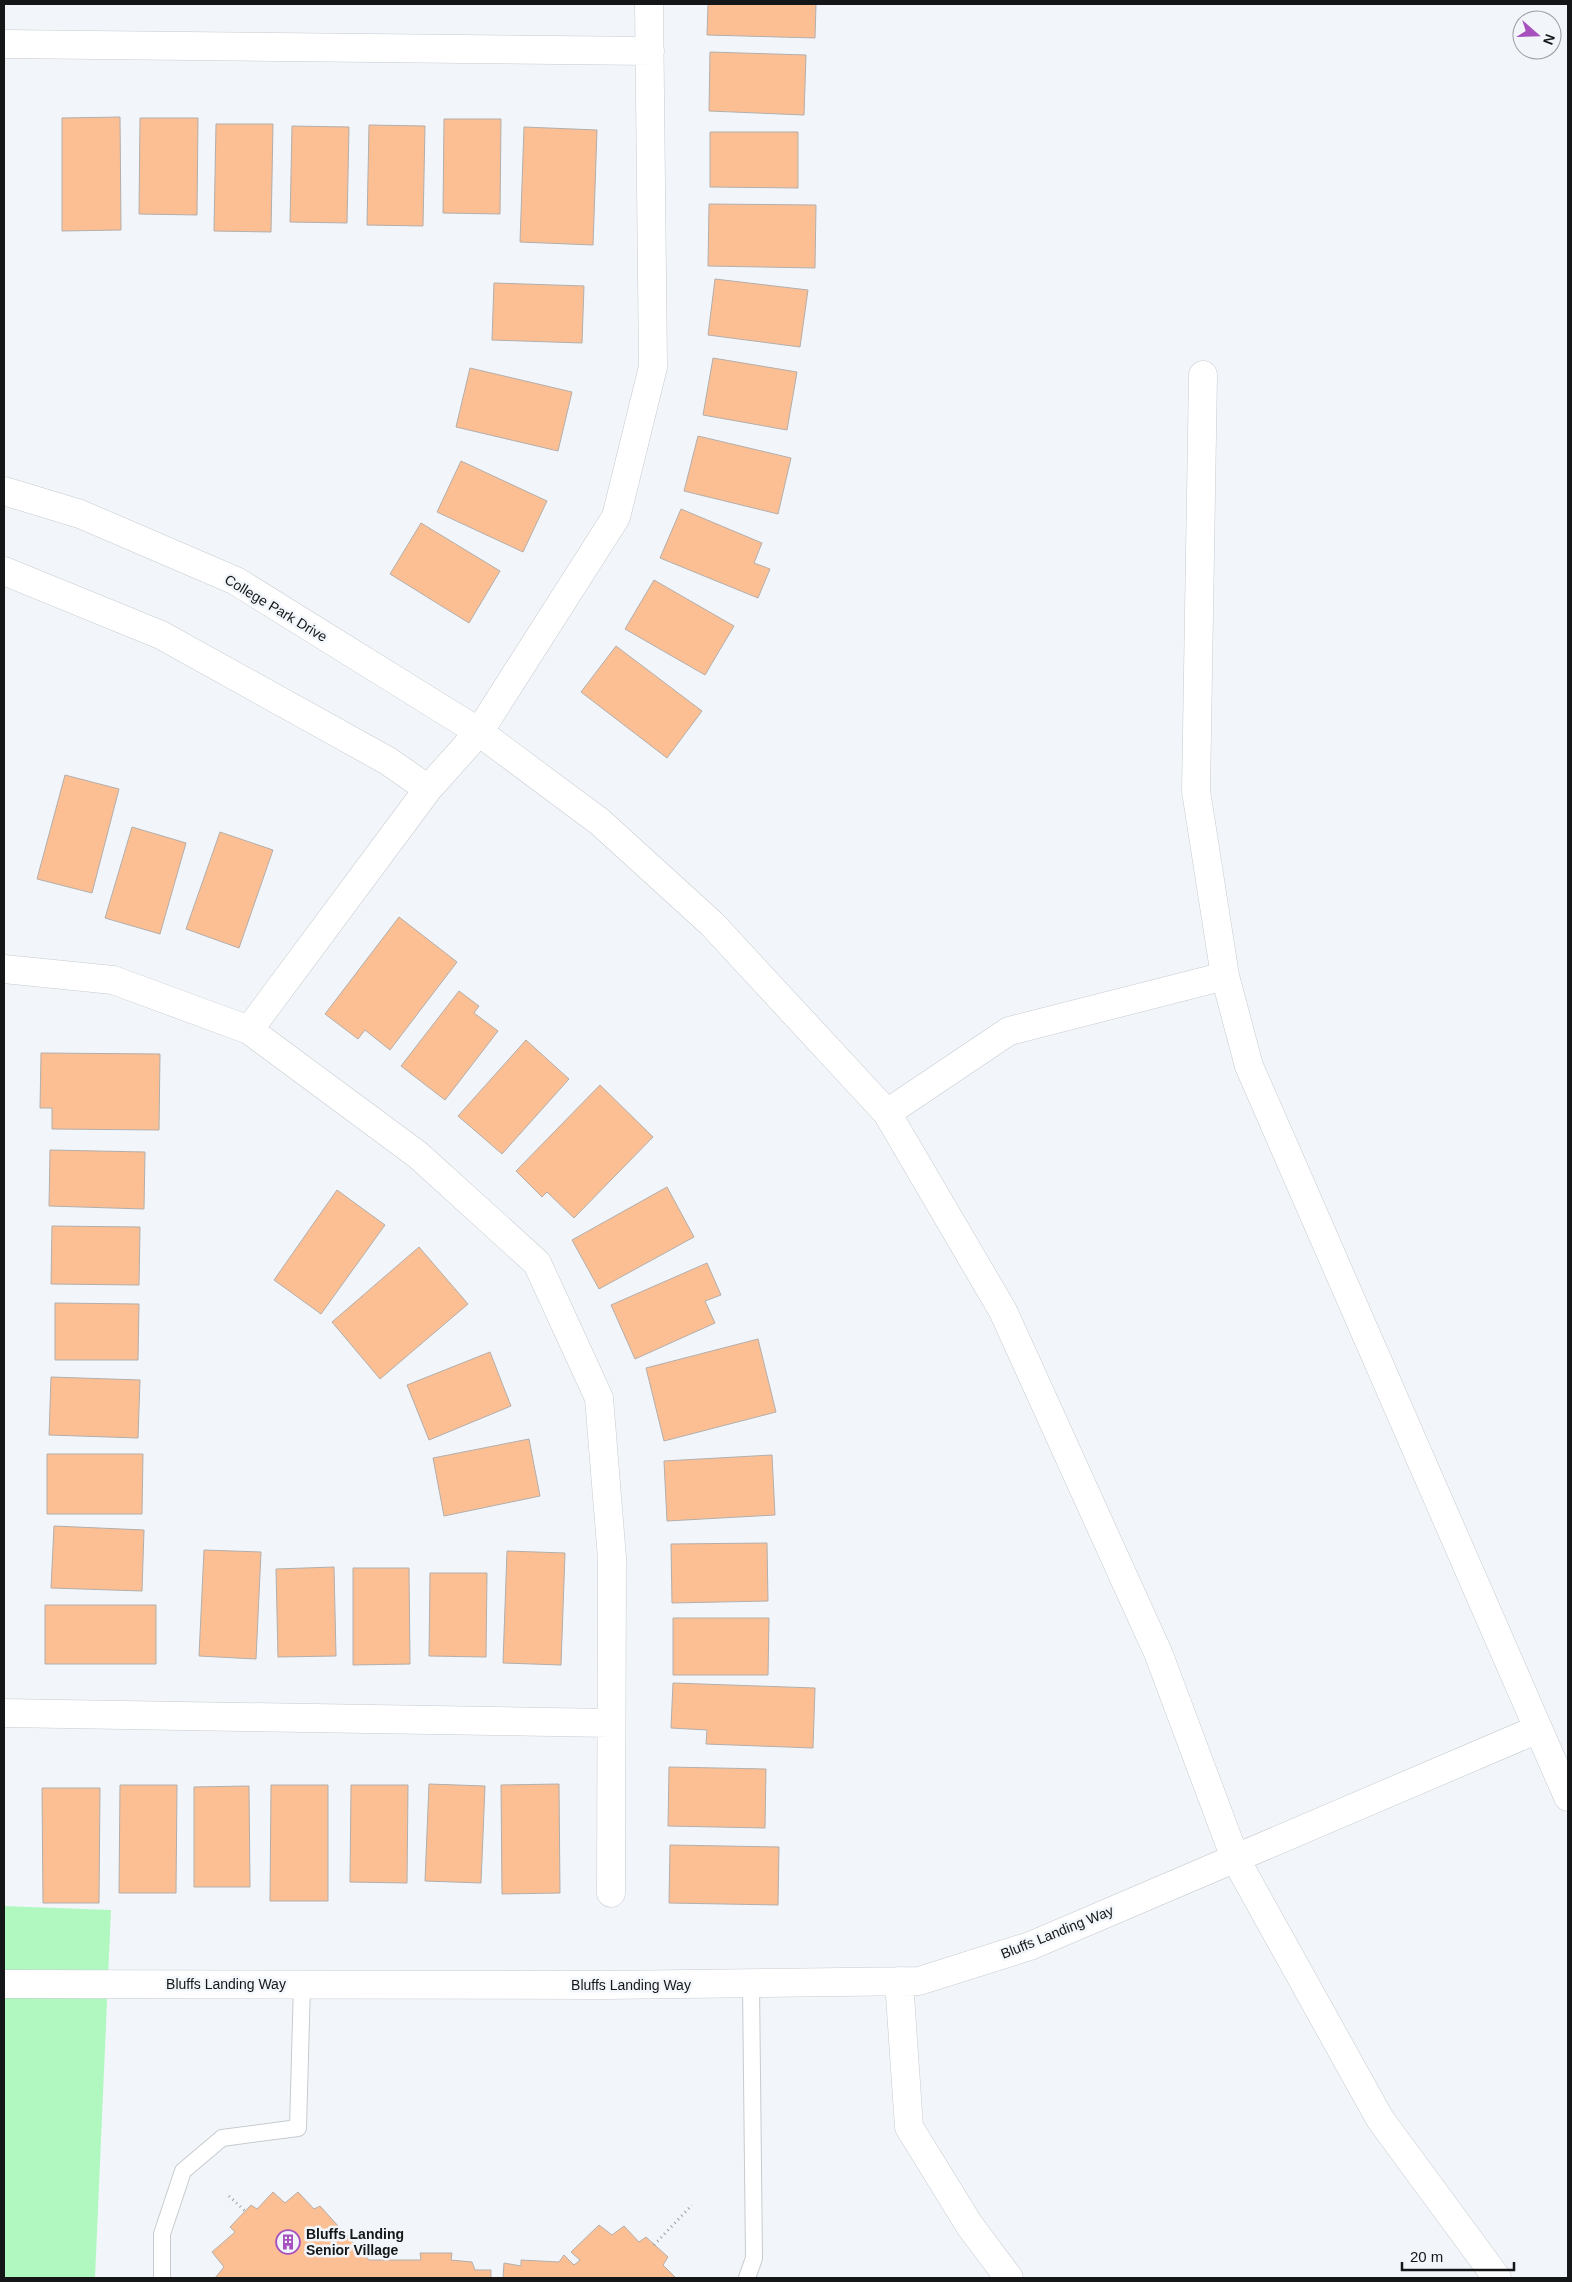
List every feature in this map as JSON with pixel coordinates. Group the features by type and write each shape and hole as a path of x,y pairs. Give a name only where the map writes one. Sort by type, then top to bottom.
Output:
{"street":[{"path":"249,1030 428,789 479,732 616,517 653,368 649,4"},
{"path":"4,44 650,51"},
{"path":"1202,375 1196,792 1225,976 1248,1066 1568,1796"},
{"name":"College Park Drive","path":"4,491 80,514 236,581 479,732 600,822 712,924 887,1113 1003,1311 1159,1655 1235,1858 1380,2118 1496,2278"},
{"path":"4,572 161,635 388,761 428,789"},
{"path":"4,969 113,980 249,1030 418,1155 537,1263 599,1398 612,1558 610,1723 611,1893"},
{"path":"887,1113 1009,1031 1225,976"},
{"path":"4,1713 610,1723"},
{"name":"Bluffs Landing Way","path":"4,1984 751,1984 919,1981 1030,1946 1538,1729"},
{"path":"899,1981 909,2127 970,2226 1009,2278"}],"lane":[{"path":"162,2278 162,2234 183,2171 222,2138 298,2128 302,1984"},
{"path":"746,2278 754,2258 751,1984"}],"path":[{"path":"230,2196 244,2211"},
{"path":"654,2245 692,2205"}],"green space":[{"path":"4,1906 111,1910 95,2278 4,2278"}],"building":[{"path":"708,4 816,4 815,38 707,35"},
{"path":"710,52 806,55 804,115 709,111"},
{"path":"120,117 121,230 62,231 62,118"},
{"path":"140,118 198,118 197,215 139,214"},
{"path":"444,119 501,119 500,214 443,213"},
{"path":"216,124 273,124 271,232 214,231"},
{"path":"369,125 425,126 423,226 367,225"},
{"path":"292,126 349,127 347,223 290,222"},
{"path":"524,127 597,130 593,245 520,242"},
{"path":"710,132 798,132 798,188 710,187"},
{"path":"709,204 816,205 815,268 708,266"},
{"path":"715,279 808,290 800,347 708,335"},
{"path":"494,283 584,286 582,343 492,340"},
{"path":"713,358 797,372 787,430 703,415"},
{"path":"470,368 572,392 558,451 456,427"},
{"path":"698,436 791,458 778,514 684,491"},
{"path":"461,461 547,501 523,552 437,512"},
{"path":"681,509 762,543 754,563 770,569 758,598 660,558"},
{"path":"421,523 500,571 469,623 390,574"},
{"path":"654,580 734,626 705,675 625,629"},
{"path":"616,646 702,711 667,758 581,692"},
{"path":"65,775 119,789 92,893 37,879"},
{"path":"132,827 186,843 160,934 105,918"},
{"path":"220,832 273,850 239,948 186,929"},
{"path":"399,917 457,962 390,1050 365,1030 358,1039 325,1014"},
{"path":"459,991 479,1006 474,1013 498,1031 445,1100 401,1066"},
{"path":"526,1040 569,1079 502,1154 458,1116"},
{"path":"41,1053 160,1054 159,1130 52,1129 52,1108 40,1108"},
{"path":"600,1085 653,1137 574,1218 547,1192 542,1197 516,1171"},
{"path":"50,1150 145,1152 144,1209 49,1206"},
{"path":"667,1187 694,1237 599,1289 572,1240"},
{"path":"337,1190 385,1225 321,1314 274,1280"},
{"path":"52,1226 140,1227 139,1285 51,1284"},
{"path":"419,1247 468,1304 380,1379 332,1322"},
{"path":"707,1263 721,1295 705,1301 715,1323 635,1359 611,1305"},
{"path":"55,1303 139,1304 138,1360 55,1360"},
{"path":"758,1339 776,1412 664,1441 646,1368"},
{"path":"490,1352 511,1406 429,1440 407,1385"},
{"path":"51,1377 140,1380 138,1438 49,1435"},
{"path":"529,1439 540,1496 444,1516 433,1458"},
{"path":"47,1454 143,1454 142,1514 47,1514"},
{"path":"772,1455 775,1515 667,1521 664,1461"},
{"path":"54,1526 144,1530 142,1591 51,1588"},
{"path":"767,1543 768,1601 672,1603 671,1544"},
{"path":"204,1550 261,1552 256,1659 199,1656"},
{"path":"507,1551 565,1553 561,1665 503,1663"},
{"path":"334,1567 336,1656 278,1657 276,1569"},
{"path":"353,1568 409,1568 410,1664 353,1665"},
{"path":"430,1573 487,1573 486,1657 429,1656"},
{"path":"45,1605 156,1605 156,1664 45,1664"},
{"path":"673,1618 769,1618 768,1675 673,1675"},
{"path":"673,1683 815,1688 813,1748 706,1744 707,1730 671,1728"},
{"path":"669,1767 766,1769 765,1828 668,1826"},
{"path":"429,1784 485,1786 481,1883 425,1881"},
{"path":"559,1784 560,1893 502,1894 501,1785"},
{"path":"120,1785 177,1785 176,1893 119,1893"},
{"path":"271,1785 328,1785 328,1901 270,1901"},
{"path":"351,1785 408,1785 407,1883 350,1882"},
{"path":"249,1786 250,1887 194,1887 194,1787"},
{"path":"42,1788 100,1788 99,1903 43,1903"},
{"path":"670,1845 779,1847 778,1905 669,1903"},
{"name":"Bluffs Landing Senior Village","path":"273,2192 285,2203 298,2192 314,2209 320,2206 369,2260 421,2260 420,2253 452,2253 451,2260 472,2262 475,2270 491,2270 491,2278 215,2278 224,2267 212,2252 235,2232 230,2227 251,2205 257,2209"},
{"path":"599,2225 612,2235 624,2226 639,2242 646,2237 668,2257 663,2265 676,2278 503,2278 504,2263 521,2266 521,2260 559,2262 564,2255 574,2265 580,2260 571,2252"}],"place":[{"name":"Bluffs Landing Senior Village","path":"288,2242"}]}
